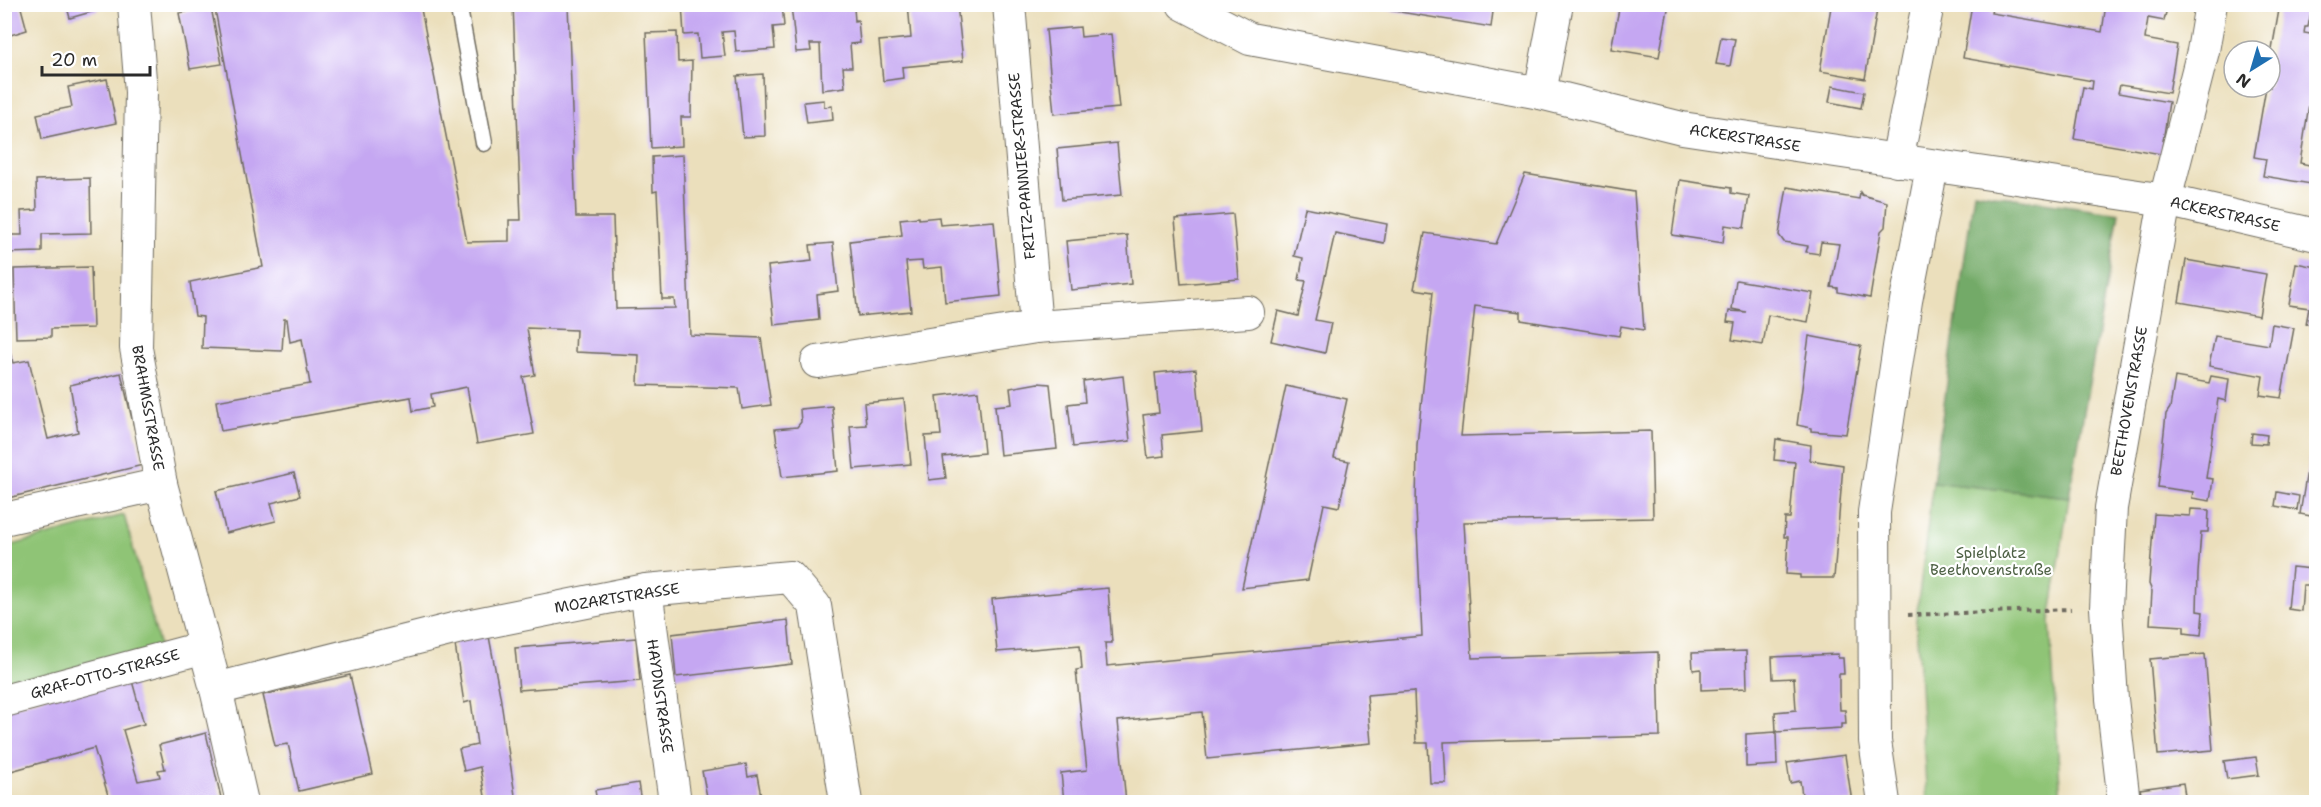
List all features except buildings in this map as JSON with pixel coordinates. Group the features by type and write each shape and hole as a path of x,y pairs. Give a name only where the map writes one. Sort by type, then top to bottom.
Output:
{"street":[{"name":"BRAHMSSTRASSE","path":"134,4 141,92 136,348 161,484 216,690 242,802"},
{"name":"FRITZ-PANNIER-STRASSE","path":"1008,4 1036,327"},
{"name":"ACKERSTRASSE","path":"1183,4 1250,39 1540,93 1682,128 2164,200 2316,235"},
{"path":"1540,93 1557,4"},
{"path":"1897,161 1928,4"},
{"name":"BEETHOVENSTRASSE","path":"2124,802 2112,699 2106,608 2111,508 2164,200 2203,51 2211,4"},
{"path":"1884,802 1875,741 1874,512 1906,301 1932,167"},
{"path":"817,362 1036,327 1248,312"},
{"path":"4,519 161,484"},
{"name":"MOZARTSTRASSE","path":"216,690 457,628 646,590 790,577 815,606 846,802"},
{"name":"HAYDNSTRASSE","path":"646,590 675,802"},
{"name":"GRAF-OTTO-STRASSE","path":"4,701 205,647"}],"lane":[{"path":"458,4 484,143"}],"path":[{"path":"1874,616 2106,608"}],"green space":[{"path":"1974,192 2119,213 2069,497 1933,482"},
{"name":"Spielplatz Beethovenstraße","path":"1933,482 2069,497 2050,622 2061,802 1927,802 1916,620"},
{"path":"124,515 160,647 5,689 5,547"}]}
